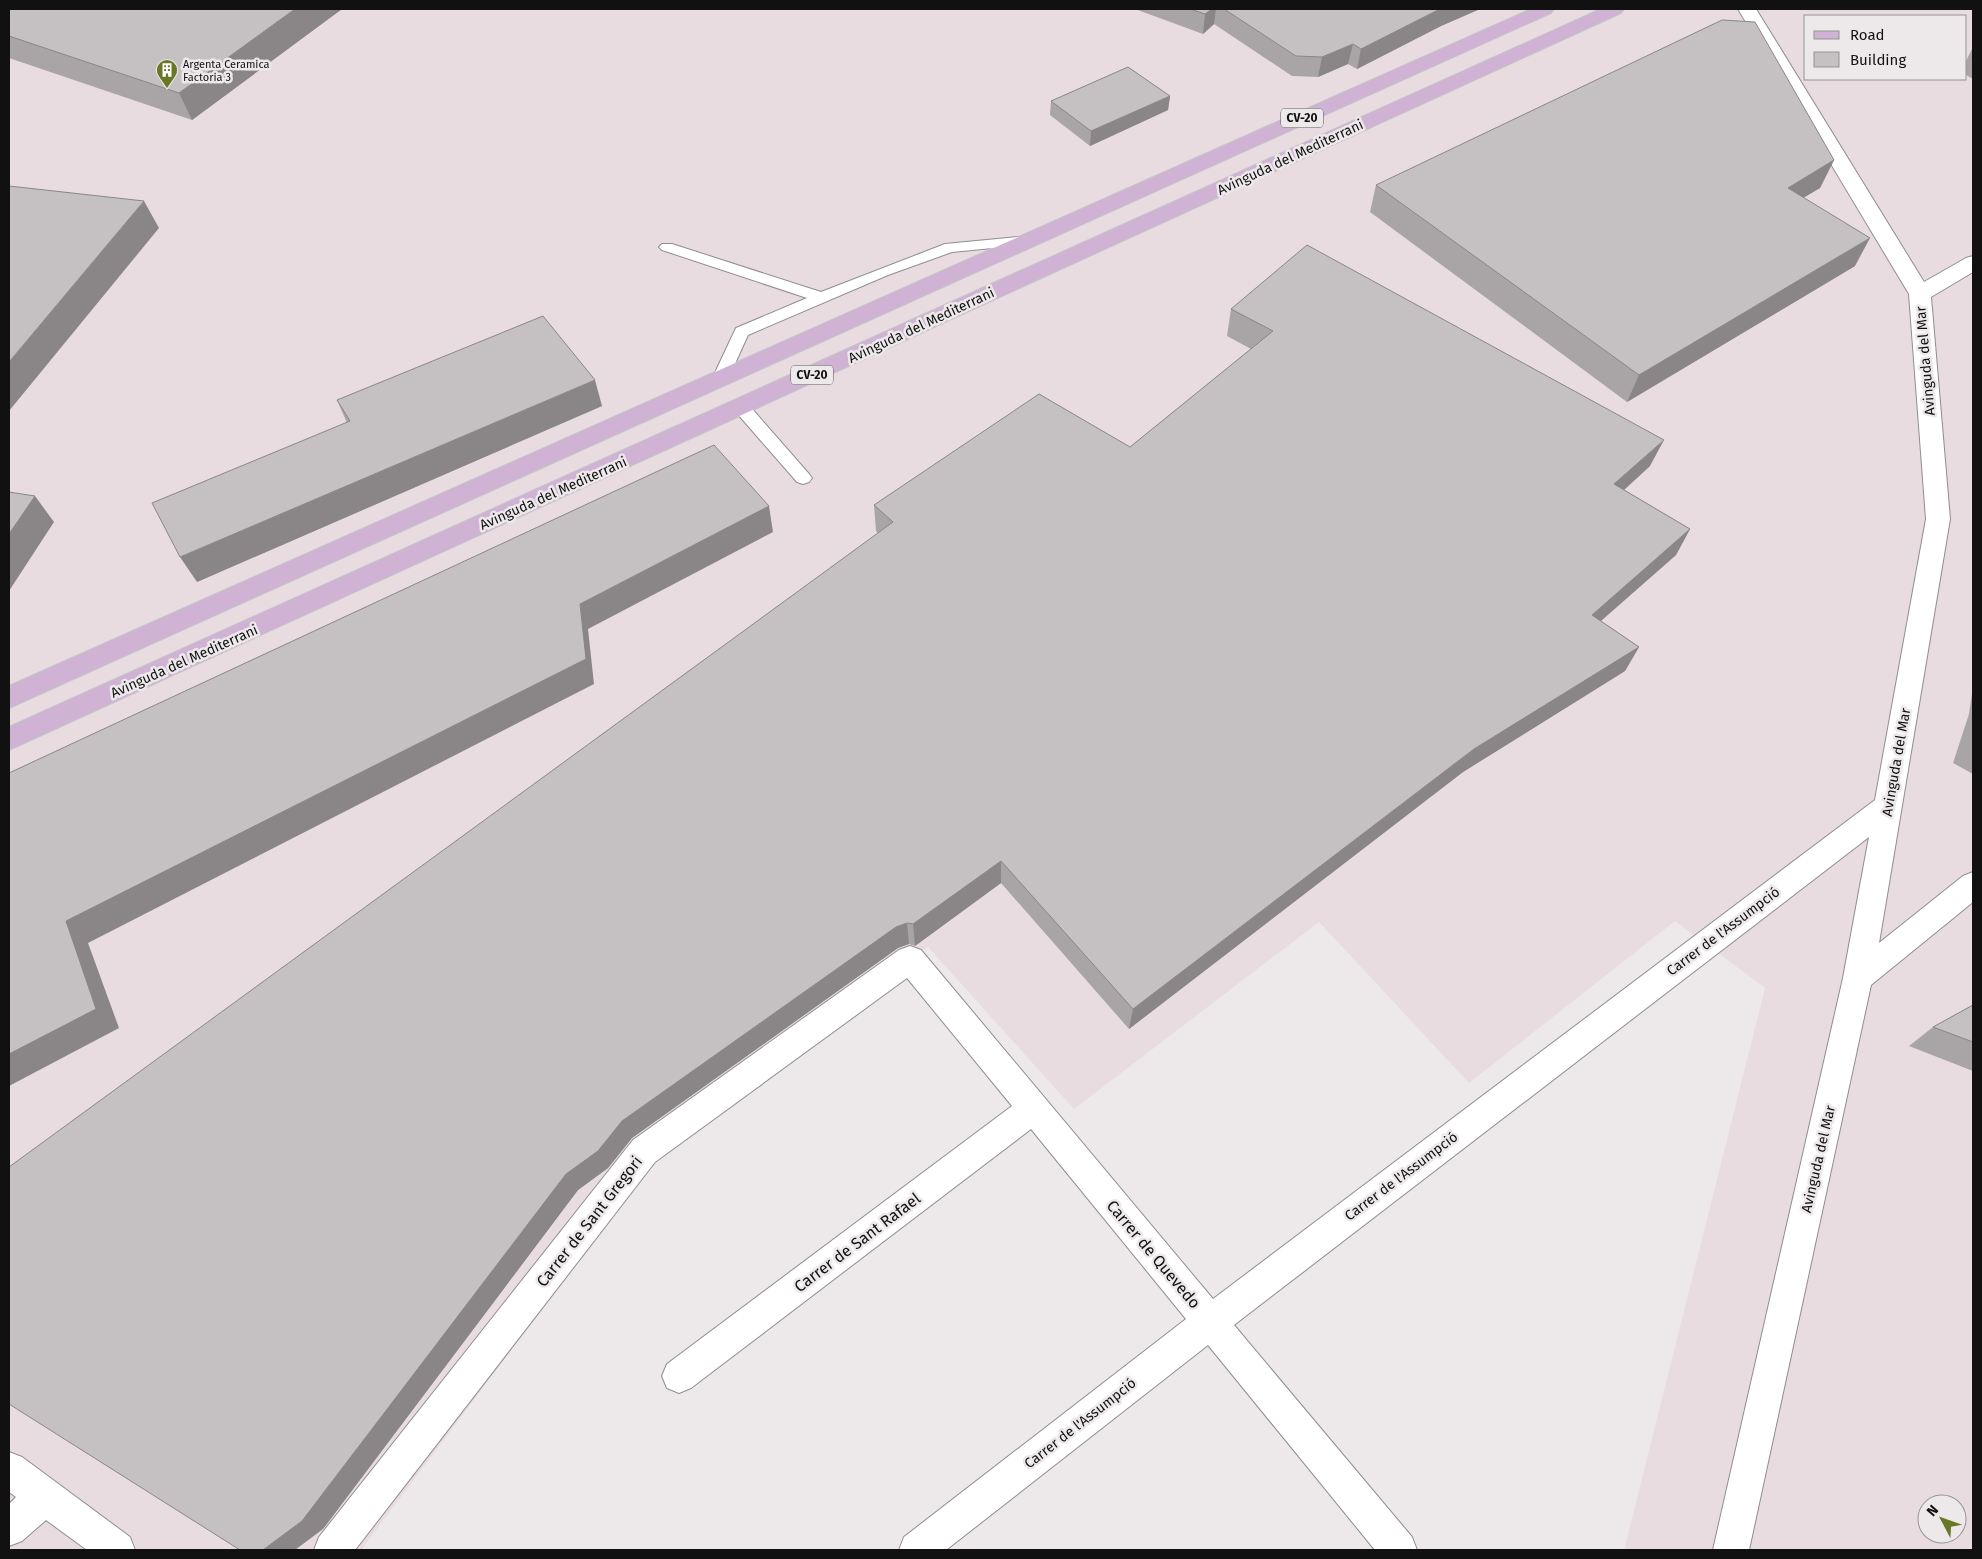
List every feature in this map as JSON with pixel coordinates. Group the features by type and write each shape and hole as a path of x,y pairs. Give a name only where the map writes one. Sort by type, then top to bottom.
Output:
{"main road":[{"name":"CV-20","path":"9,698 1545,9"},
{"name":"Avinguda del Mediterrani","path":"9,739 1615,9"}],"street":[{"name":"Avinguda del Mar","path":"1731,1550 1858,978 1938,519 1920,294 1747,9"},
{"path":"1920,294 1973,263"},
{"name":"Carrer de l'Assumpció","path":"917,1550 1210,1322 1888,806"},
{"path":"1858,978 1973,885"},
{"name":"Carrer de Quevedo","path":"910,959 1399,1550"},
{"name":"Carrer de Sant Gregori","path":"332,1550 644,1151 910,959"},
{"name":"Carrer de Sant Rafael","path":"679,1376 1034,1108"},
{"path":"9,1470 117,1550"},
{"path":"9,1528 44,1497"}],"lane":[{"path":"720,379 742,332 950,247 1029,241"},
{"path":"667,247 822,298"},
{"path":"741,407 803,478"}],"shaded area":[{"path":"9,9 1973,9 1973,1550 1624,1550 1765,988 1675,921 1469,1083 1319,922 1074,1109 928,947 657,1156 361,1550 9,1550"}],"building":[{"name":"Argenta Ceramica Factoria 3","path":"9,9 295,9 179,93 9,36"},
{"path":"1190,9 1212,9 1205,14"},
{"path":"1224,9 1440,9 1361,49 1353,44 1322,57 1296,56"},
{"path":"1722,20 1755,22 1834,160 1788,188 1870,238 1639,375 1376,185"},
{"path":"1128,67 1170,96 1091,131 1051,101"},
{"path":"9,186 144,201 9,362"},
{"path":"1307,245 1664,440 1614,484 1690,529 1592,615 1639,647 1474,749 1133,1009 1001,861 913,924 907,923 896,927 622,1121 598,1151 566,1174 302,1521 263,1550 240,1550 9,1404 9,1167 893,522 874,505 1039,394 1130,447 1273,331 1231,309"},
{"path":"543,316 595,380 180,557 152,503 350,421 337,400"},
{"path":"714,445 769,506 580,604 586,659 66,921 96,1009 9,1054 9,773"},
{"path":"9,492 35,496 9,534"},
{"path":"1973,1005 1973,1042 1933,1027"}],"place":[{"name":"Argenta Ceramica Factoria 3","path":"167,89"}]}
